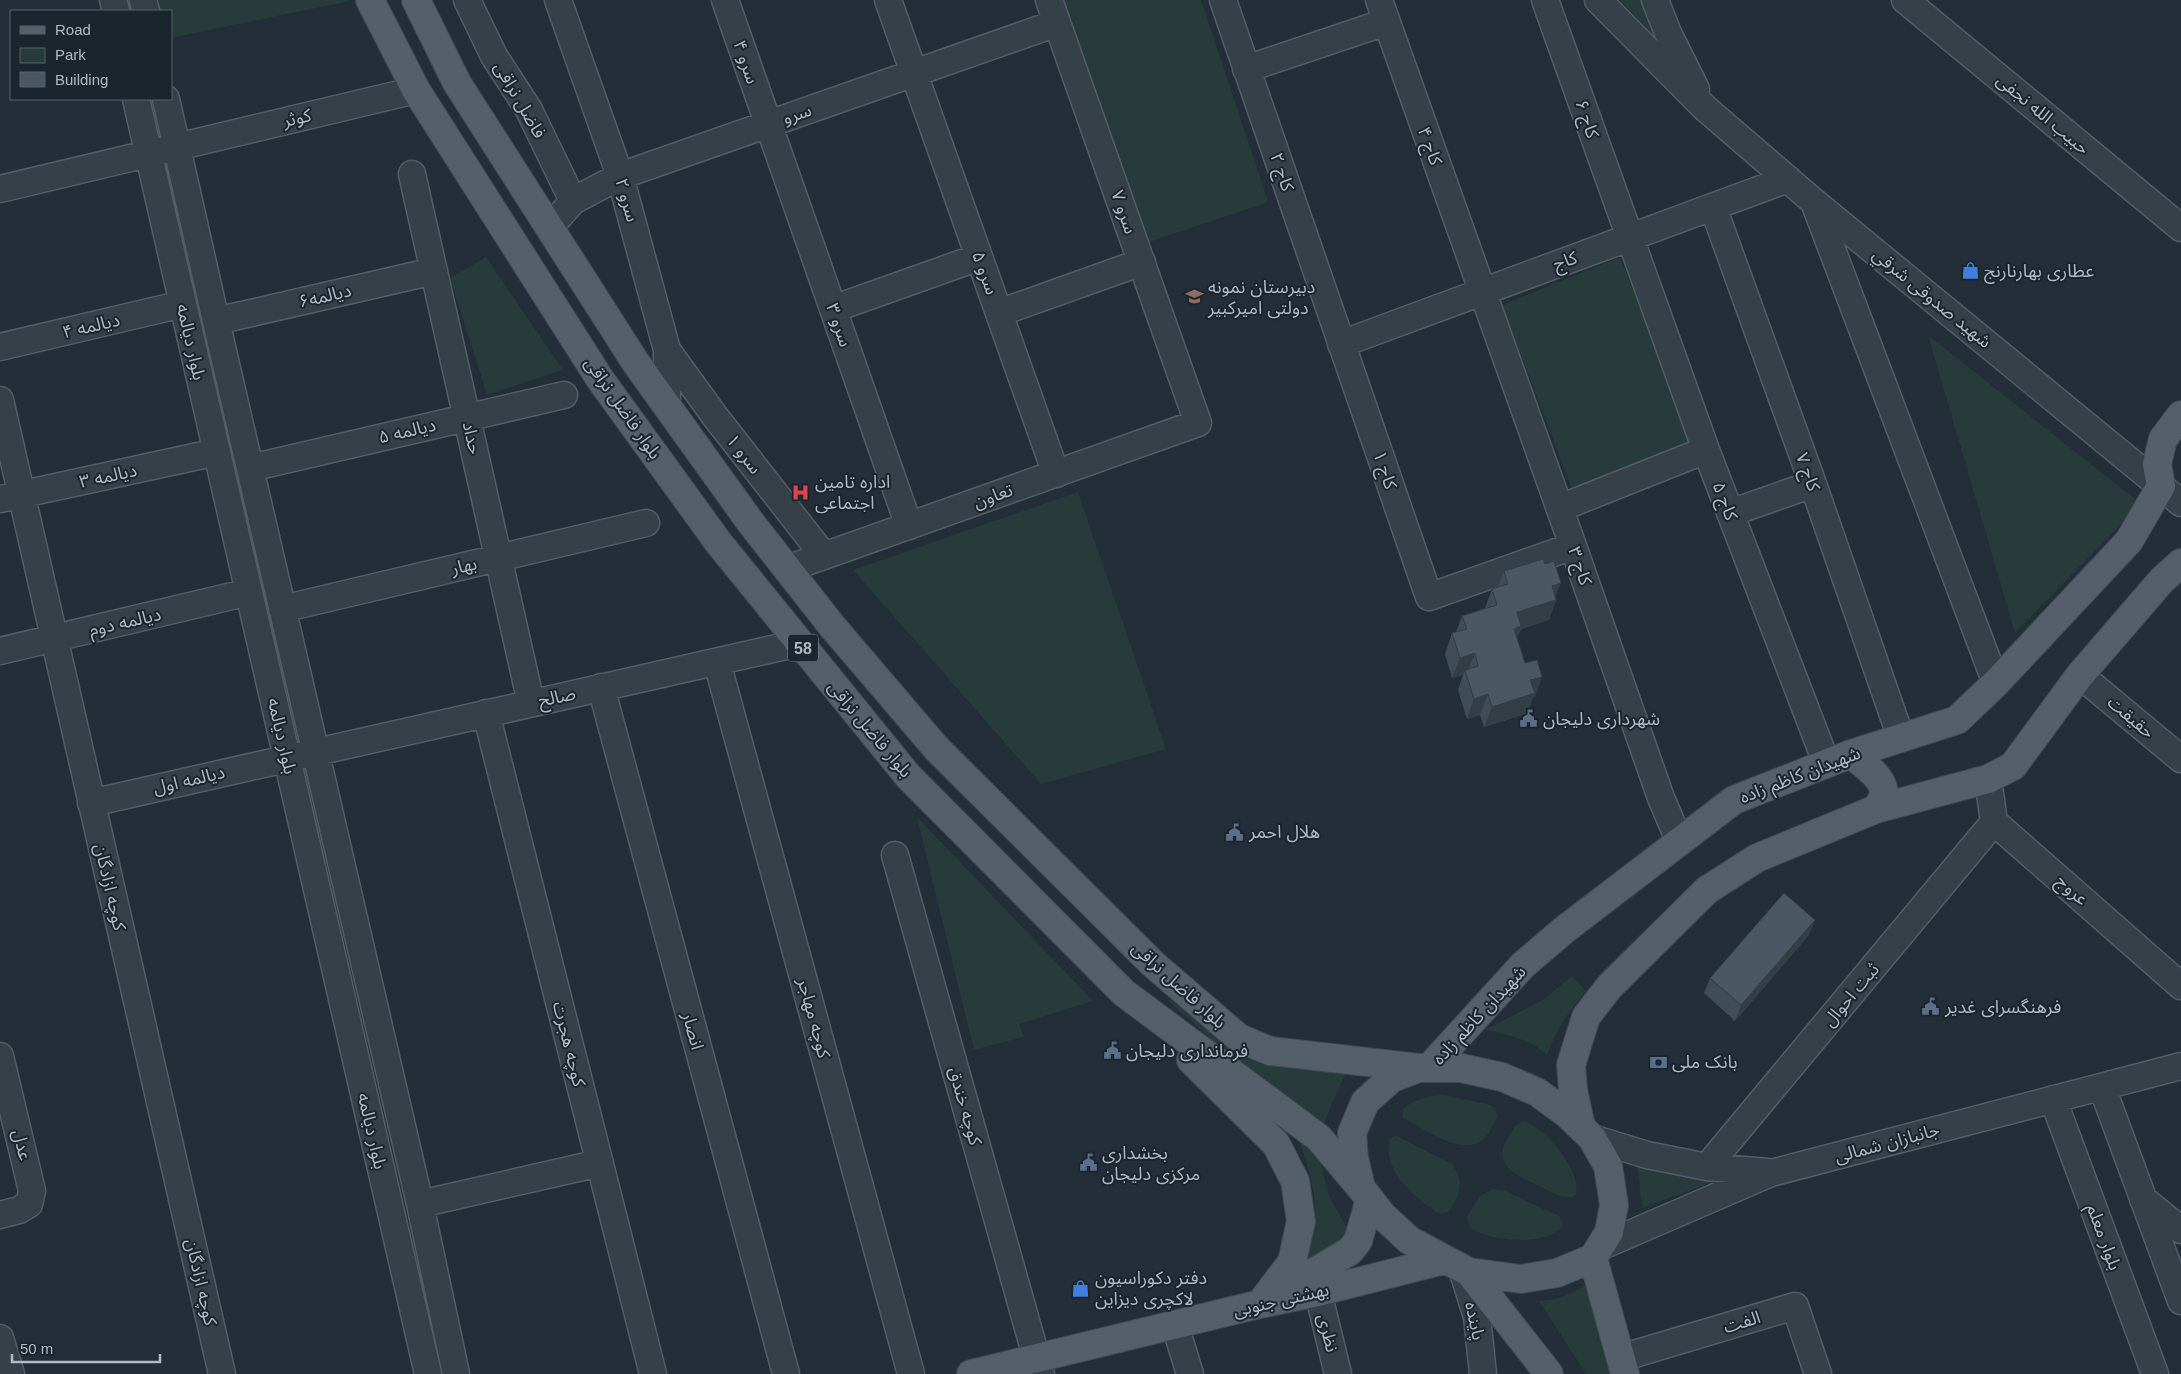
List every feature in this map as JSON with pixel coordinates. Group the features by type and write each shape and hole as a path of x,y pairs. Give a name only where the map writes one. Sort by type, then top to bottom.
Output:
{"main road":[{"name":"بلوار فاضل نراقی","path":"370,0 416,90 600,379 718,542 908,776 1124,993 1318,1138 1382,1215 1409,1240 1458,1267"},
{"name":"بلوار فاضل نراقی","path":"416,0 457,83 636,363 751,523 832,626 937,749 1153,964 1239,1038 1270,1051 1424,1068"},
{"path":"2171,495 2157,464 2163,439 2181,415"},
{"name":"شهیدان کاظم زاده","path":"1424,1068 1523,965 1679,840 1734,800 1839,758 1957,720 1996,683 2171,495"},
{"path":"1586,1133 1573,1090 1571,1065 1586,1017 1609,986 1707,890 1757,858 1876,809 1988,780 2013,766 2080,675 2162,580 2181,562"},
{"path":"1839,758 1881,780 1883,796 1876,809"},
{"path":"1124,993 1276,1144 1295,1181 1301,1221 1292,1262 1260,1304"},
{"path":"1260,1304 1350,1251 1358,1241 1365,1194 1354,1158 1352,1132 1357,1117 1365,1102 1392,1078 1424,1068 1461,1068 1502,1077 1537,1092 1567,1114 1586,1133 1608,1166 1614,1205 1608,1232 1597,1252 1557,1273 1521,1279 1458,1267"},
{"path":"1597,1252 1623,1366"},
{"path":"1458,1267 1549,1374"},
{"name":"بهشتی جنوبی","path":"972,1374 1038,1366 1175,1325 1260,1304 1458,1267"}],"street":[{"name":"فاضل نراقی","path":"466,0 494,56 529,110 573,201"},
{"name":"سرو ۲","path":"558,0 620,176 667,350 667,406"},
{"name":"سرو ۴","path":"725,0 768,124"},
{"name":"سرو ۵","path":"888,0 1056,474"},
{"name":"کاج ۲","path":"1223,0 1341,344"},
{"name":"کاج ۶","path":"1545,0 1629,238"},
{"name":"شهید صدوقی شرقي","path":"1598,0 1705,108 1813,201 2171,495"},
{"name":"شهید صدوقی شرقي","path":"1655,0 1668,33 1705,108"},
{"name":"حبیب الله نجفی","path":"1905,0 2181,228"},
{"name":"سرو","path":"550,227 573,201 620,176 914,73 1053,11"},
{"name":"سرو ۷","path":"1053,11 1198,423"},
{"path":"1246,69 1382,11"},
{"name":"کاج ۴","path":"1382,11 1482,292"},
{"name":"کوثر","path":"148,153 416,90"},
{"name":"بلوار دیالمه","path":"136,100 428,1374"},
{"name":"بلوار دیالمه","path":"166,100 420,1204 456,1374"},
{"name":"سرو ۳","path":"768,124 909,526"},
{"path":"0,189 148,153"},
{"name":"حداد","path":"412,174 531,702"},
{"name":"کاج","path":"1341,344 1788,179"},
{"path":"1813,201 1996,683"},
{"name":"کاج ۷","path":"1713,207 1901,738"},
{"name":"کاج ۵","path":"1629,238 1730,513 1839,758"},
{"path":"833,309 979,257"},
{"path":"999,313 1142,262"},
{"name":"دیالمه۶","path":"216,321 434,271"},
{"name":"کاج ۳","path":"1482,292 1574,546 1661,798 1679,840"},
{"name":"دیالمه ۴","path":"0,347 183,304"},
{"name":"کاج ۱","path":"1341,344 1428,597 1574,546"},
{"name":"سرو ۱","path":"667,350 824,556"},
{"name":"دیالمه ۵","path":"250,468 564,395"},
{"name":"کوچه ازادگان","path":"0,400 10,497 54,638 222,1374"},
{"name":"تعاون","path":"787,569 1198,423"},
{"path":"1560,508 1706,450"},
{"name":"دیالمه ۳","path":"10,497 217,452"},
{"path":"1730,513 1812,484"},
{"name":"بهار","path":"282,609 646,523"},
{"name":"دیالمه دوم","path":"0,651 249,592"},
{"name":"صالح","path":"316,750 799,643"},
{"name":"کوچه مهاجر","path":"717,662 911,1374"},
{"name":"حقیقت","path":"2080,675 2181,759"},
{"name":"انصار","path":"601,687 786,1374"},
{"name":"کوچه هجرت","path":"486,713 652,1374"},
{"name":"دیالمه اول","path":"91,803 316,750"},
{"path":"1988,780 1994,822"},
{"name":"عروج","path":"1994,822 2181,986"},
{"name":"ثبت احوال","path":"1707,1167 1994,822"},
{"name":"کوچه خندق","path":"895,855 1038,1366"},
{"name":"عدل","path":"0,1056 32,1191 29,1204 19,1210 0,1215"},
{"name":"جانبازان شمالی","path":"1597,1252 1771,1173 2181,1066"},
{"path":"2102,1087 2181,1300"},
{"name":"بلوار معلم","path":"2053,1100 2155,1374"},
{"path":"1586,1133 1647,1155 1707,1167 1771,1173"},
{"path":"420,1204 600,1163"},
{"path":"2143,1199 2181,1230"},
{"name":"پاینده","path":"1458,1267 1477,1317 1483,1374"},
{"name":"نظری","path":"1318,1292 1338,1374"},
{"name":"الفت","path":"1623,1366 1795,1306 1818,1374"},
{"path":"1175,1325 1190,1374"},
{"path":"0,1338 10,1374"}],"green space":[{"path":"156,0 350,1 172,38 172,10 159,10"},
{"path":"1063,0 1201,0 1268,202 1146,243"},
{"path":"1619,0 1641,0 1662,43"},
{"path":"486,257 563,370 487,395 450,278"},
{"path":"1620,257 1692,440 1572,489 1502,305"},
{"path":"1928,335 2141,504 2015,633"},
{"path":"1078,492 1166,749 1041,784 853,570"},
{"path":"917,817 1093,1001 1019,1024 1024,1037 974,1050"},
{"path":"1572,976 1586,991 1554,1037 1547,1055 1534,1045 1510,1036 1485,1030 1544,999"},
{"path":"1172,995 1205,1025 1349,1069 1323,1125 1227,1053 1168,1001"},
{"path":"1443,1095 1488,1104 1494,1107 1497,1116 1489,1133 1480,1142 1468,1145 1456,1144 1430,1133 1403,1118 1403,1109 1417,1100"},
{"path":"1524,1121 1542,1132 1561,1152 1574,1175 1575,1196 1566,1197 1552,1193 1515,1173 1504,1162 1502,1155 1503,1147 1514,1127"},
{"path":"1296,1135 1319,1154 1328,1194 1350,1233 1348,1242 1297,1267 1311,1234 1314,1223 1315,1203 1311,1178"},
{"path":"1395,1135 1452,1164 1458,1176 1459,1188 1456,1201 1448,1212 1441,1214 1436,1212 1401,1181 1391,1162 1389,1151 1390,1139"},
{"path":"1637,1162 1732,1175 1642,1208"},
{"path":"1492,1189 1505,1191 1561,1217 1563,1226 1555,1233 1544,1237 1520,1240 1494,1237 1473,1230 1469,1226 1467,1217 1479,1197"},
{"path":"1589,1283 1615,1374 1586,1374 1539,1301 1566,1295"}],"building":[{"path":"1543,559 1545,564 1554,561 1561,583 1552,586 1556,600 1517,612 1521,626 1514,629 1525,663 1537,660 1542,677 1530,680 1535,693 1492,707 1488,694 1474,699 1465,670 1478,666 1475,653 1460,658 1452,633 1467,629 1462,616 1497,605 1492,589 1508,584 1504,571"},
{"path":"1784,893 1815,920 1741,1005 1710,978"}],"place":[{"name":"عطاری بهارنارنج","path":"1970,271"},
{"name":"دبیرستان نمونه دولتی امیرکبیر","path":"1194,297"},
{"name":"اداره تامین اجتماعی","path":"801,492"},
{"name":"شهرداری دلیجان","path":"1529,719"},
{"name":"هلال احمر","path":"1235,832"},
{"name":"فرهنگسرای غدیر","path":"1931,1007"},
{"name":"فرمانداری دلیجان","path":"1112,1051"},
{"name":"بانک ملی","path":"1658,1062"},
{"name":"بخشداری مرکزی دلیجان","path":"1088,1163"},
{"name":"دفتر دکوراسیون لاکچری دیزاین","path":"1081,1288"}]}
